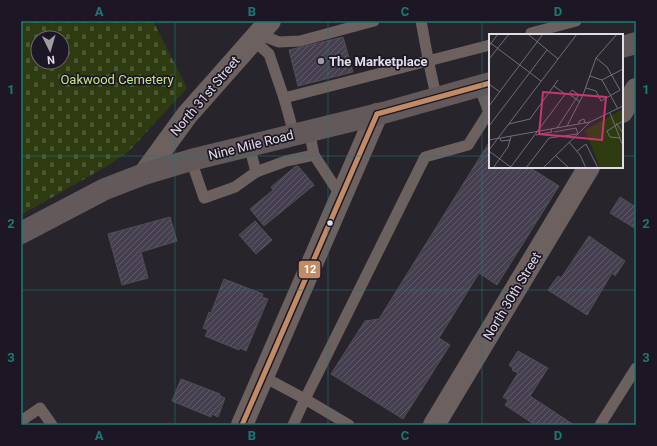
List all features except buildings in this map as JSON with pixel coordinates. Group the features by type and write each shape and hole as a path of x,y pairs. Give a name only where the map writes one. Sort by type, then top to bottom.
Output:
{"main road":[{"path":"623,47 636,43"},
{"name":"Nine Mile Road","path":"21,233 105,189 144,174 248,145 377,114 485,85"}],"street":[{"name":"North 31st Street","path":"144,174 187,115 260,32"},
{"path":"623,110 636,89"},
{"path":"242,425 340,196 377,114"},
{"name":"North 30th Street","path":"434,425 588,168"}],"lane":[{"path":"260,32 279,42 300,41 374,21"},
{"path":"421,21 431,77 437,98"},
{"path":"531,34 576,21"},
{"path":"260,32 284,98 314,155 340,196"},
{"path":"284,98 429,60 489,49"},
{"path":"293,425 425,157 468,145 489,112 485,85"},
{"path":"248,145 256,172"},
{"path":"191,160 204,198 235,187 256,172 286,161 314,155"},
{"path":"600,425 636,368"},
{"path":"262,376 349,425"},
{"path":"21,421 40,408 52,425"}],"green space":[{"name":"Oakwood Cemetery","path":"21,21 153,21 187,88 129,151 109,165 21,215"}],"transit line":[{"name":"12","path":"377,114 489,83"},
{"name":"12","path":"242,425 377,114"}],"place":[{"name":"The Marketplace","path":"321,61"}]}
